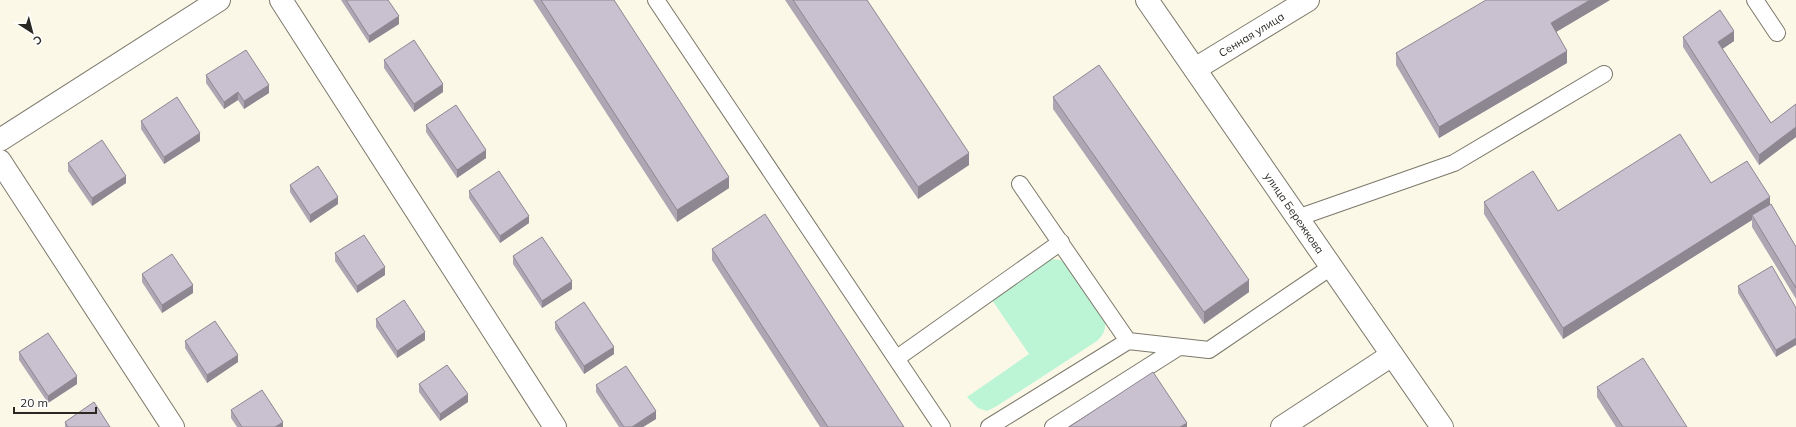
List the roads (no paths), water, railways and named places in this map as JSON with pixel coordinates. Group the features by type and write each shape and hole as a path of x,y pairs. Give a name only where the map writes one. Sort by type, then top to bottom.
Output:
{"street":[{"path":"0,140 219,0"},
{"path":"281,0 555,427"},
{"name":"улица Бережкова","path":"1147,0 1442,427"},
{"name":"Сенная улица","path":"1195,69 1308,0"},
{"path":"0,161 173,427"},
{"path":"1282,427 1392,355"}],"lane":[{"path":"656,0 942,427"},
{"path":"1755,0 1777,33"},
{"path":"1297,218 1454,163 1604,74"},
{"path":"1020,184 1128,341"},
{"path":"897,358 1061,242"},
{"path":"990,427 1128,341 1209,350 1331,267"},
{"path":"1053,427 1179,347"}]}
